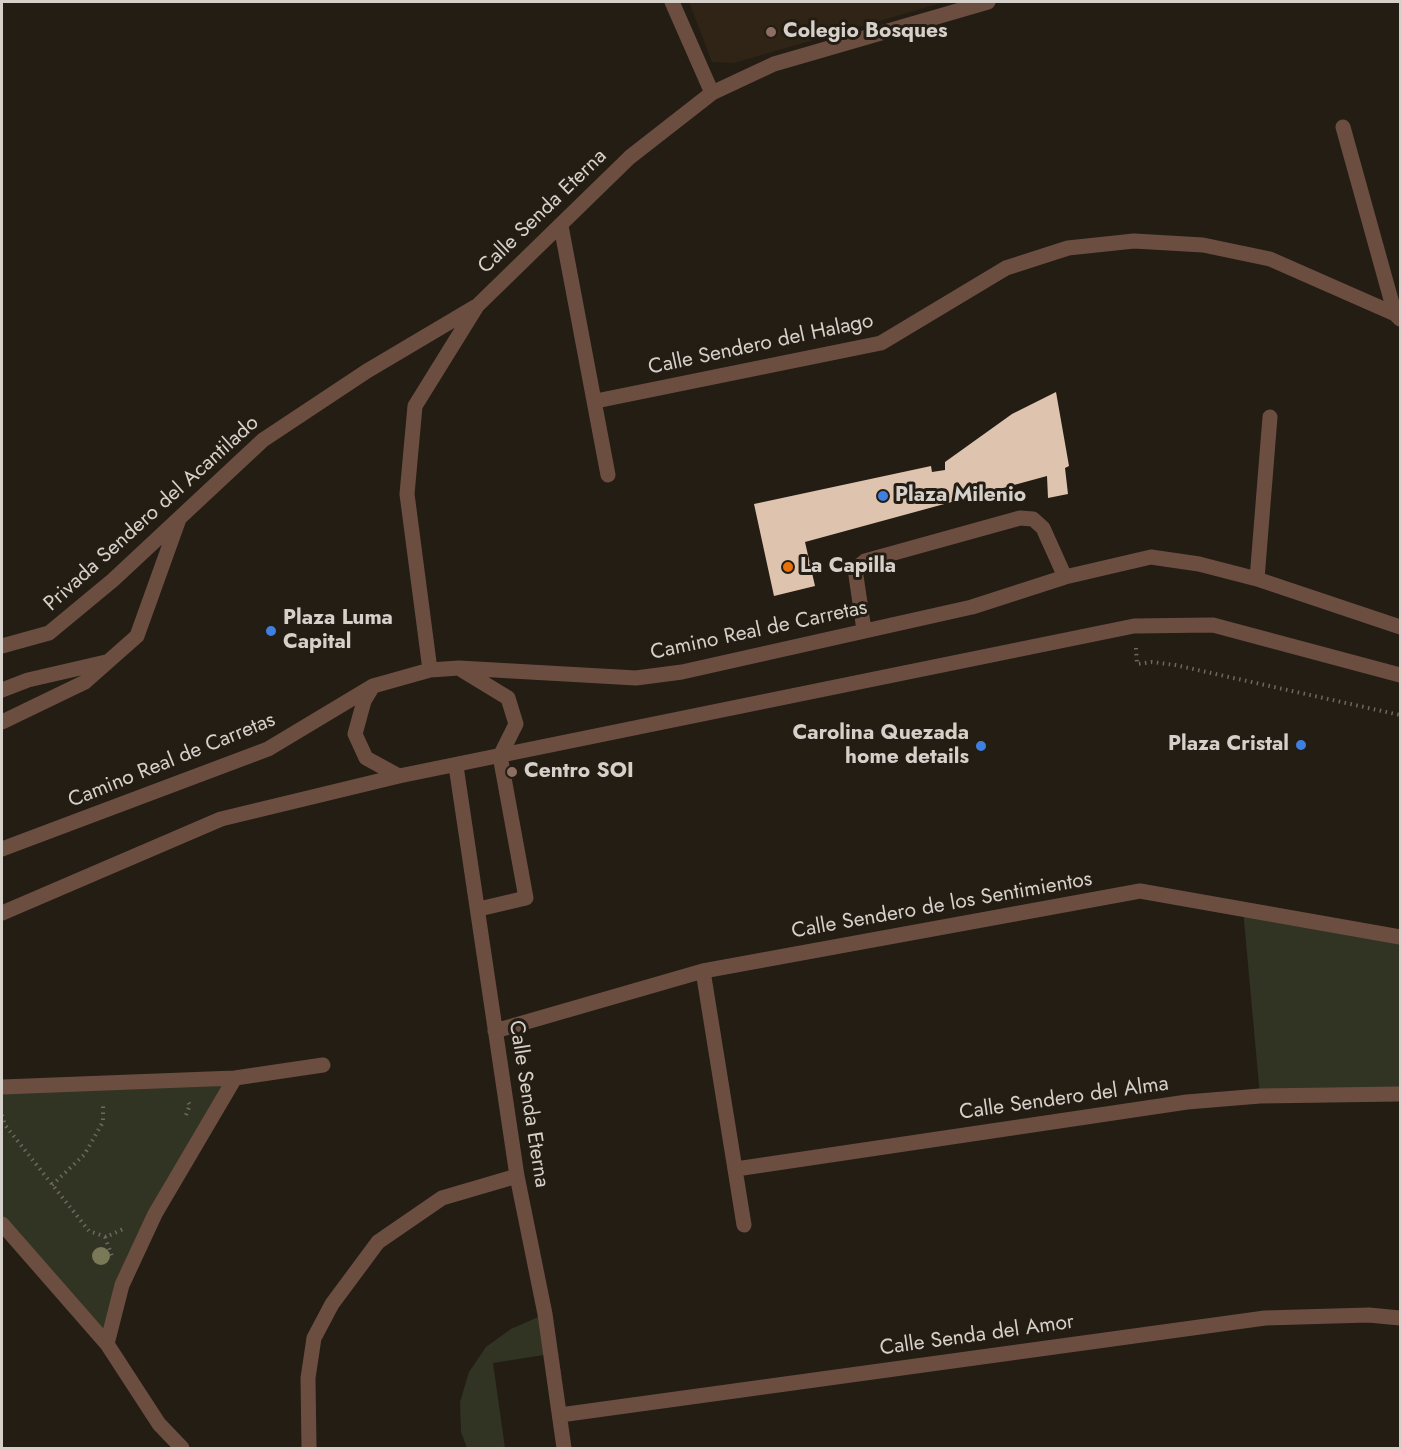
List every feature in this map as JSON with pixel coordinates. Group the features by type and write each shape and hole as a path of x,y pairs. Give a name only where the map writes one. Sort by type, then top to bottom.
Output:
{"street":[{"path":"672,2 712,93"},
{"name":"Calle Senda Eterna","path":"430,670 407,494 415,406 477,306 630,157 712,93 774,64 988,2"},
{"path":"1343,127 1398,317"},
{"path":"561,226 609,475"},
{"name":"Calle Sendero del Halago","path":"596,402 881,343 1006,268 1068,248 1134,241 1203,245 1270,259 1398,317"},
{"name":"Privada Sendero del Acantilado","path":"2,646 49,633 113,580 262,440 367,371 477,306"},
{"path":"1257,579 1270,417"},
{"path":"2,722 85,682 137,636 180,517"},
{"path":"864,630 855,568 865,561 1020,518 1033,519 1043,528 1065,577"},
{"name":"Camino Real de Carretas","path":"2,849 268,749 373,686 430,670 459,668 636,678 682,672 972,607 1065,577 1152,557 1199,564 1257,579 1401,627"},
{"path":"2,913 204,824 399,776 1134,626 1213,625 1401,675"},
{"path":"2,690 28,680 109,661"},
{"path":"459,668 508,698 516,724 500,756 526,898 479,909"},
{"path":"373,686 364,701 355,734 366,758 399,776"},
{"name":"Calle Senda Eterna","path":"456,766 517,1176 545,1314 564,1449"},
{"name":"Calle Sendero de los Sentimientos","path":"495,1031 703,971 1140,891 1401,938"},
{"path":"703,971 744,1225"},
{"path":"2,1088 235,1078 323,1065"},
{"path":"107,1344 122,1285 155,1214 235,1078"},
{"name":"Calle Sendero del Alma","path":"736,1169 1187,1102 1260,1095 1401,1094"},
{"path":"309,1449 308,1378 314,1338 332,1304 378,1242 442,1198 517,1176"},
{"path":"2,1224 107,1344 159,1424 182,1449"},
{"name":"Calle Senda del Amor","path":"560,1415 1266,1318 1369,1315 1401,1318"}],"path":[{"path":"1134,626 1137,664 1175,665 1401,715"},
{"path":"183,1093 190,1105 184,1121"},
{"path":"52,1185 84,1155 103,1122 104,1098"},
{"path":"2,1115 5,1125 89,1231 106,1237 125,1228"}],"shaded area":[{"name":"Colegio Bosques","path":"689,2 945,2 734,63 712,62"}],"green space":[{"path":"1243,909 1400,937 1400,1094 1260,1096"},
{"path":"235,1078 155,1214 107,1344 2,1224 2,1087"},
{"path":"545,1314 550,1354 493,1363 505,1448 467,1448 461,1432 460,1402 469,1372 486,1347 511,1329"}],"building":[{"name":"Plaza Milenio","path":"1056,392 1069,466 1065,468 1068,494 1048,498 1047,476 805,542 815,586 774,596 754,504 931,466 932,472 945,470 945,462 1012,414"}],"place":[{"name":"Colegio Bosques","path":"771,32"},
{"name":"Plaza Milenio","path":"883,496"},
{"name":"La Capilla","path":"788,567"},
{"name":"Plaza Luma Capital","path":"271,631"},
{"name":"Plaza Cristal","path":"1301,745"},
{"name":"Carolina Quezada home details","path":"981,746"},
{"name":"Centro SOI","path":"512,772"}]}
